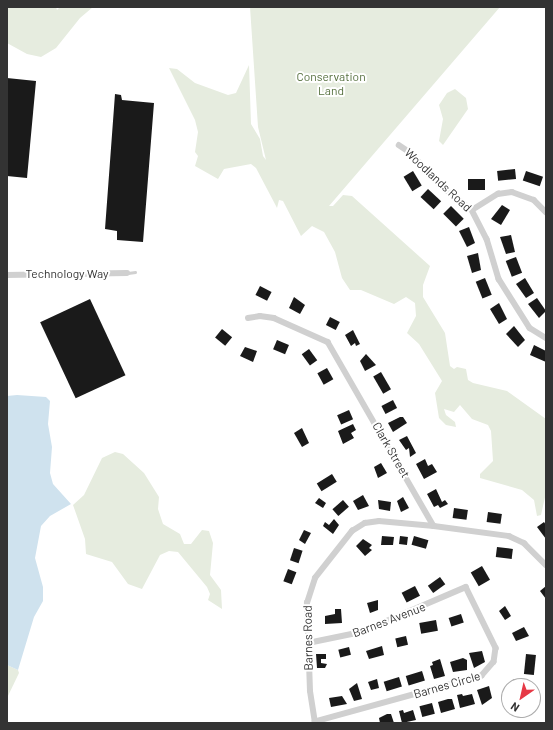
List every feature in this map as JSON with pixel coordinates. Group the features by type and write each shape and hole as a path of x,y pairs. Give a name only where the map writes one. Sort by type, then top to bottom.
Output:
{"street":[{"name":"Woodlands Road","path":"399,144 411,153 440,185 472,210 487,239 499,279 530,328 546,338"},
{"path":"472,210 498,194 512,192 534,200 546,212"},
{"name":"Technology Way","path":"7,275 127,273"},
{"name":"Clark Street","path":"248,318 260,316 274,318 328,342 434,526"},
{"name":"Barnes Road","path":"315,723 310,691 307,603 312,584 352,531 365,523 379,521 434,526"},
{"path":"434,526 509,536 524,543 546,565"},
{"name":"Barnes Avenue","path":"308,643 343,637 372,628 466,587"},
{"name":"Barnes Circle","path":"315,723 485,674 494,662 496,648 466,587"}],"lane":[{"path":"127,273 136,272"}],"green space":[{"path":"7,7 56,7 57,10 60,7 93,7 80,18 56,48 41,57 27,54 7,43"},
{"name":"Conservation Land","path":"250,7 500,7 329,206 333,206 343,195 352,196 430,266 423,285 423,297 445,333 450,366 454,369 457,367 466,369 468,380 473,383 507,391 546,419 546,493 541,515 537,516 534,500 522,490 480,478 480,474 493,461 491,431 488,425 472,419 460,405 454,412 444,409 446,415 455,422 456,427 446,425 439,418 435,393 442,381 419,344 407,333 416,316 415,303 406,297 394,304 361,290 350,290 342,278 335,252 324,232 312,226 301,236 283,201 279,200 277,208 256,168 251,164 224,169 218,179 195,166 198,156 195,152 198,132 195,120 169,68 177,69 195,83 228,95 236,93 249,65 251,124 260,139 263,156 266,160 258,127"},
{"path":"455,89 466,98 468,109 443,145 439,141 443,119 439,105 447,93"},
{"path":"115,452 123,454 144,473 159,497 158,509 163,524 180,534 184,544 191,544 202,530 209,531 213,543 210,575 221,590 222,609 208,600 210,594 207,587 178,552 169,551 160,555 142,589 128,584 112,562 86,554 85,539 73,505 84,495 102,458"},
{"path":"7,665 18,670 19,673 7,698"}],"water":[{"path":"17,395 46,397 50,401 48,424 52,447 50,473 53,484 71,504 50,516 41,526 35,558 43,587 43,601 34,617 18,670 7,665 7,396"}],"building":[{"path":"7,78 36,81 27,178 7,176"},
{"path":"115,94 121,95 122,100 154,103 143,242 117,240 117,231 105,229"},
{"path":"515,169 516,179 498,181 497,171"},
{"path":"413,171 422,186 412,191 404,177"},
{"path":"526,171 543,177 540,186 523,180"},
{"path":"468,179 485,179 485,190 468,190"},
{"path":"428,189 441,201 434,209 420,197"},
{"path":"502,205 510,210 501,225 491,219"},
{"path":"451,206 464,219 456,227 443,214"},
{"path":"469,227 475,243 467,247 459,231"},
{"path":"511,235 515,252 506,254 500,237"},
{"path":"478,253 481,270 472,273 467,256"},
{"path":"516,257 522,273 512,277 506,261"},
{"path":"485,278 492,295 482,298 476,282"},
{"path":"525,278 534,293 526,298 516,284"},
{"path":"260,286 272,292 267,301 255,295"},
{"path":"294,297 305,305 300,314 289,308"},
{"path":"537,298 546,311 539,318 528,304"},
{"path":"90,299 125,375 76,398 40,322"},
{"path":"499,303 507,319 499,324 490,309"},
{"path":"330,317 340,322 336,330 326,325"},
{"path":"514,326 525,340 518,347 506,334"},
{"path":"222,329 232,337 225,346 215,338"},
{"path":"353,330 360,344 356,346 355,343 351,346 345,335"},
{"path":"277,340 289,345 285,354 273,349"},
{"path":"534,345 546,351 546,362 530,355"},
{"path":"245,347 257,351 253,362 240,356"},
{"path":"309,349 317,360 310,366 302,354"},
{"path":"366,354 376,365 365,371 360,361"},
{"path":"327,368 333,379 324,385 317,373"},
{"path":"381,372 391,389 383,394 373,376"},
{"path":"393,400 397,408 386,414 381,406"},
{"path":"349,410 353,419 341,424 337,415"},
{"path":"403,417 407,423 393,432 388,423"},
{"path":"353,424 356,430 351,433 354,438 343,444 338,431"},
{"path":"302,428 309,443 302,447 294,433"},
{"path":"407,436 416,453 410,457 409,448 406,450 399,440"},
{"path":"425,459 428,466 432,464 437,472 424,479 416,464"},
{"path":"381,463 387,473 378,478 374,467"},
{"path":"332,474 337,482 322,491 317,484"},
{"path":"436,489 442,502 445,500 448,504 440,508 438,505 434,507 427,494"},
{"path":"363,495 369,506 358,510 353,501"},
{"path":"403,497 409,508 401,512 397,501"},
{"path":"319,498 326,503 323,508 315,503"},
{"path":"343,500 349,507 338,516 332,509"},
{"path":"378,500 391,502 390,511 379,509"},
{"path":"454,508 468,510 466,520 453,518"},
{"path":"488,512 502,514 500,524 487,522"},
{"path":"334,519 339,525 333,534 323,526 325,522 329,525"},
{"path":"544,522 546,525 546,539 537,527"},
{"path":"304,530 311,533 305,544 299,540"},
{"path":"382,536 394,537 393,545 381,545"},
{"path":"400,536 408,537 407,545 399,544"},
{"path":"414,536 428,540 426,549 412,545"},
{"path":"363,539 372,545 369,548 372,550 365,556 356,546"},
{"path":"497,547 513,549 512,559 496,557"},
{"path":"294,548 303,551 299,563 290,560"},
{"path":"482,566 490,580 479,586 471,572"},
{"path":"288,569 296,572 292,584 283,581"},
{"path":"440,577 445,584 433,593 428,586"},
{"path":"415,586 420,596 407,603 402,593"},
{"path":"546,586 546,599 540,591"},
{"path":"378,600 378,610 370,613 367,603"},
{"path":"505,606 511,616 505,620 499,611"},
{"path":"335,609 341,609 342,623 325,624 325,616 335,614"},
{"path":"461,614 464,623 451,627 449,618"},
{"path":"436,620 438,631 421,634 419,623"},
{"path":"524,627 529,636 516,641 512,633"},
{"path":"406,636 408,645 397,647 395,638"},
{"path":"382,646 384,655 369,659 366,651"},
{"path":"349,647 351,655 340,657 338,650"},
{"path":"482,651 485,662 474,668 469,653"},
{"path":"316,654 326,654 326,659 321,659 321,663 327,664 325,668 317,668"},
{"path":"526,654 536,655 534,675 524,674"},
{"path":"463,658 467,660 467,670 453,672 450,662"},
{"path":"440,659 445,676 434,679 430,666 433,665 432,662"},
{"path":"422,671 425,681 409,686 406,676"},
{"path":"399,677 402,687 387,691 384,682"},
{"path":"377,679 379,688 371,690 368,682"},
{"path":"357,683 362,699 354,701 349,689"},
{"path":"489,686 492,698 482,705 477,690"},
{"path":"462,694 463,696 472,694 475,704 460,708 457,695"},
{"path":"342,696 347,704 331,707 329,698"},
{"path":"452,699 455,709 441,713 438,702"},
{"path":"432,703 435,714 422,717 419,706"},
{"path":"403,710 404,713 413,710 416,720 402,723 399,711"},
{"path":"387,714 391,714 394,723 380,723 379,718"}]}
